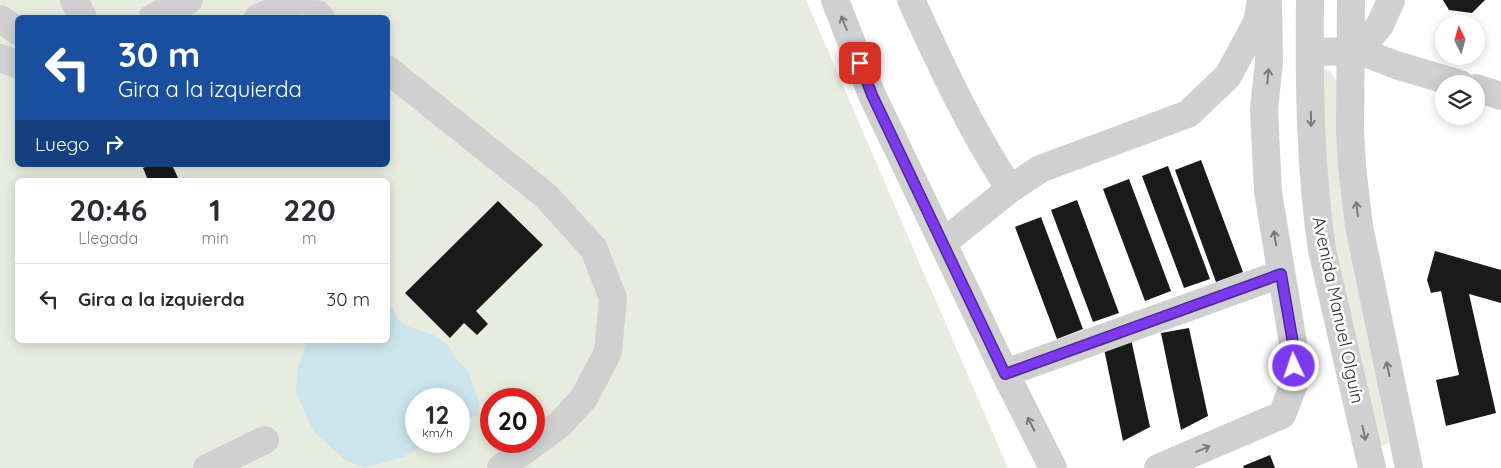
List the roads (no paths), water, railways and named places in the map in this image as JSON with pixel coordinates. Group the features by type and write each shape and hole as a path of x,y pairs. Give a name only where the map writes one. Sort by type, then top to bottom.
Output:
{"street":[{"path":"74,0 82,15"},
{"path":"158,15 189,0"},
{"path":"835,0 872,95 944,242 1005,374 1053,468"},
{"path":"911,0 950,85 989,157 1010,189"},
{"path":"944,242 1010,189 1040,169 1188,114 1228,76 1257,22 1261,0"},
{"path":"1158,468 1282,416 1294,384 1294,349 1268,192 1264,110 1269,61 1268,0"},
{"name":"Avenida Manuel Olguín","path":"1310,0 1312,167 1318,221 1322,250 1372,468"},
{"name":"Avenida Manuel Olguín","path":"1351,0 1355,52 1351,139 1359,226 1408,464"},
{"path":"1355,52 1380,25 1391,0"},
{"path":"282,15 313,11"},
{"path":"0,19 15,29"},
{"path":"1310,52 1355,52 1435,77"},
{"path":"0,58 15,64"},
{"path":"390,72 546,196 594,249 613,298 608,352 584,398 560,424 500,468"},
{"path":"1485,91 1501,96"},
{"path":"1005,374 1281,274"},
{"path":"207,468 265,440"},
{"path":"1376,468 1408,464"}],"water":[{"path":"390,304 399,320 409,327 434,335 448,345 457,360 468,371 479,403 478,415 470,418 470,388 405,388 405,453 410,453 404,457 364,468 344,459 314,432 296,393 297,371 304,349 309,343 390,343"}]}
